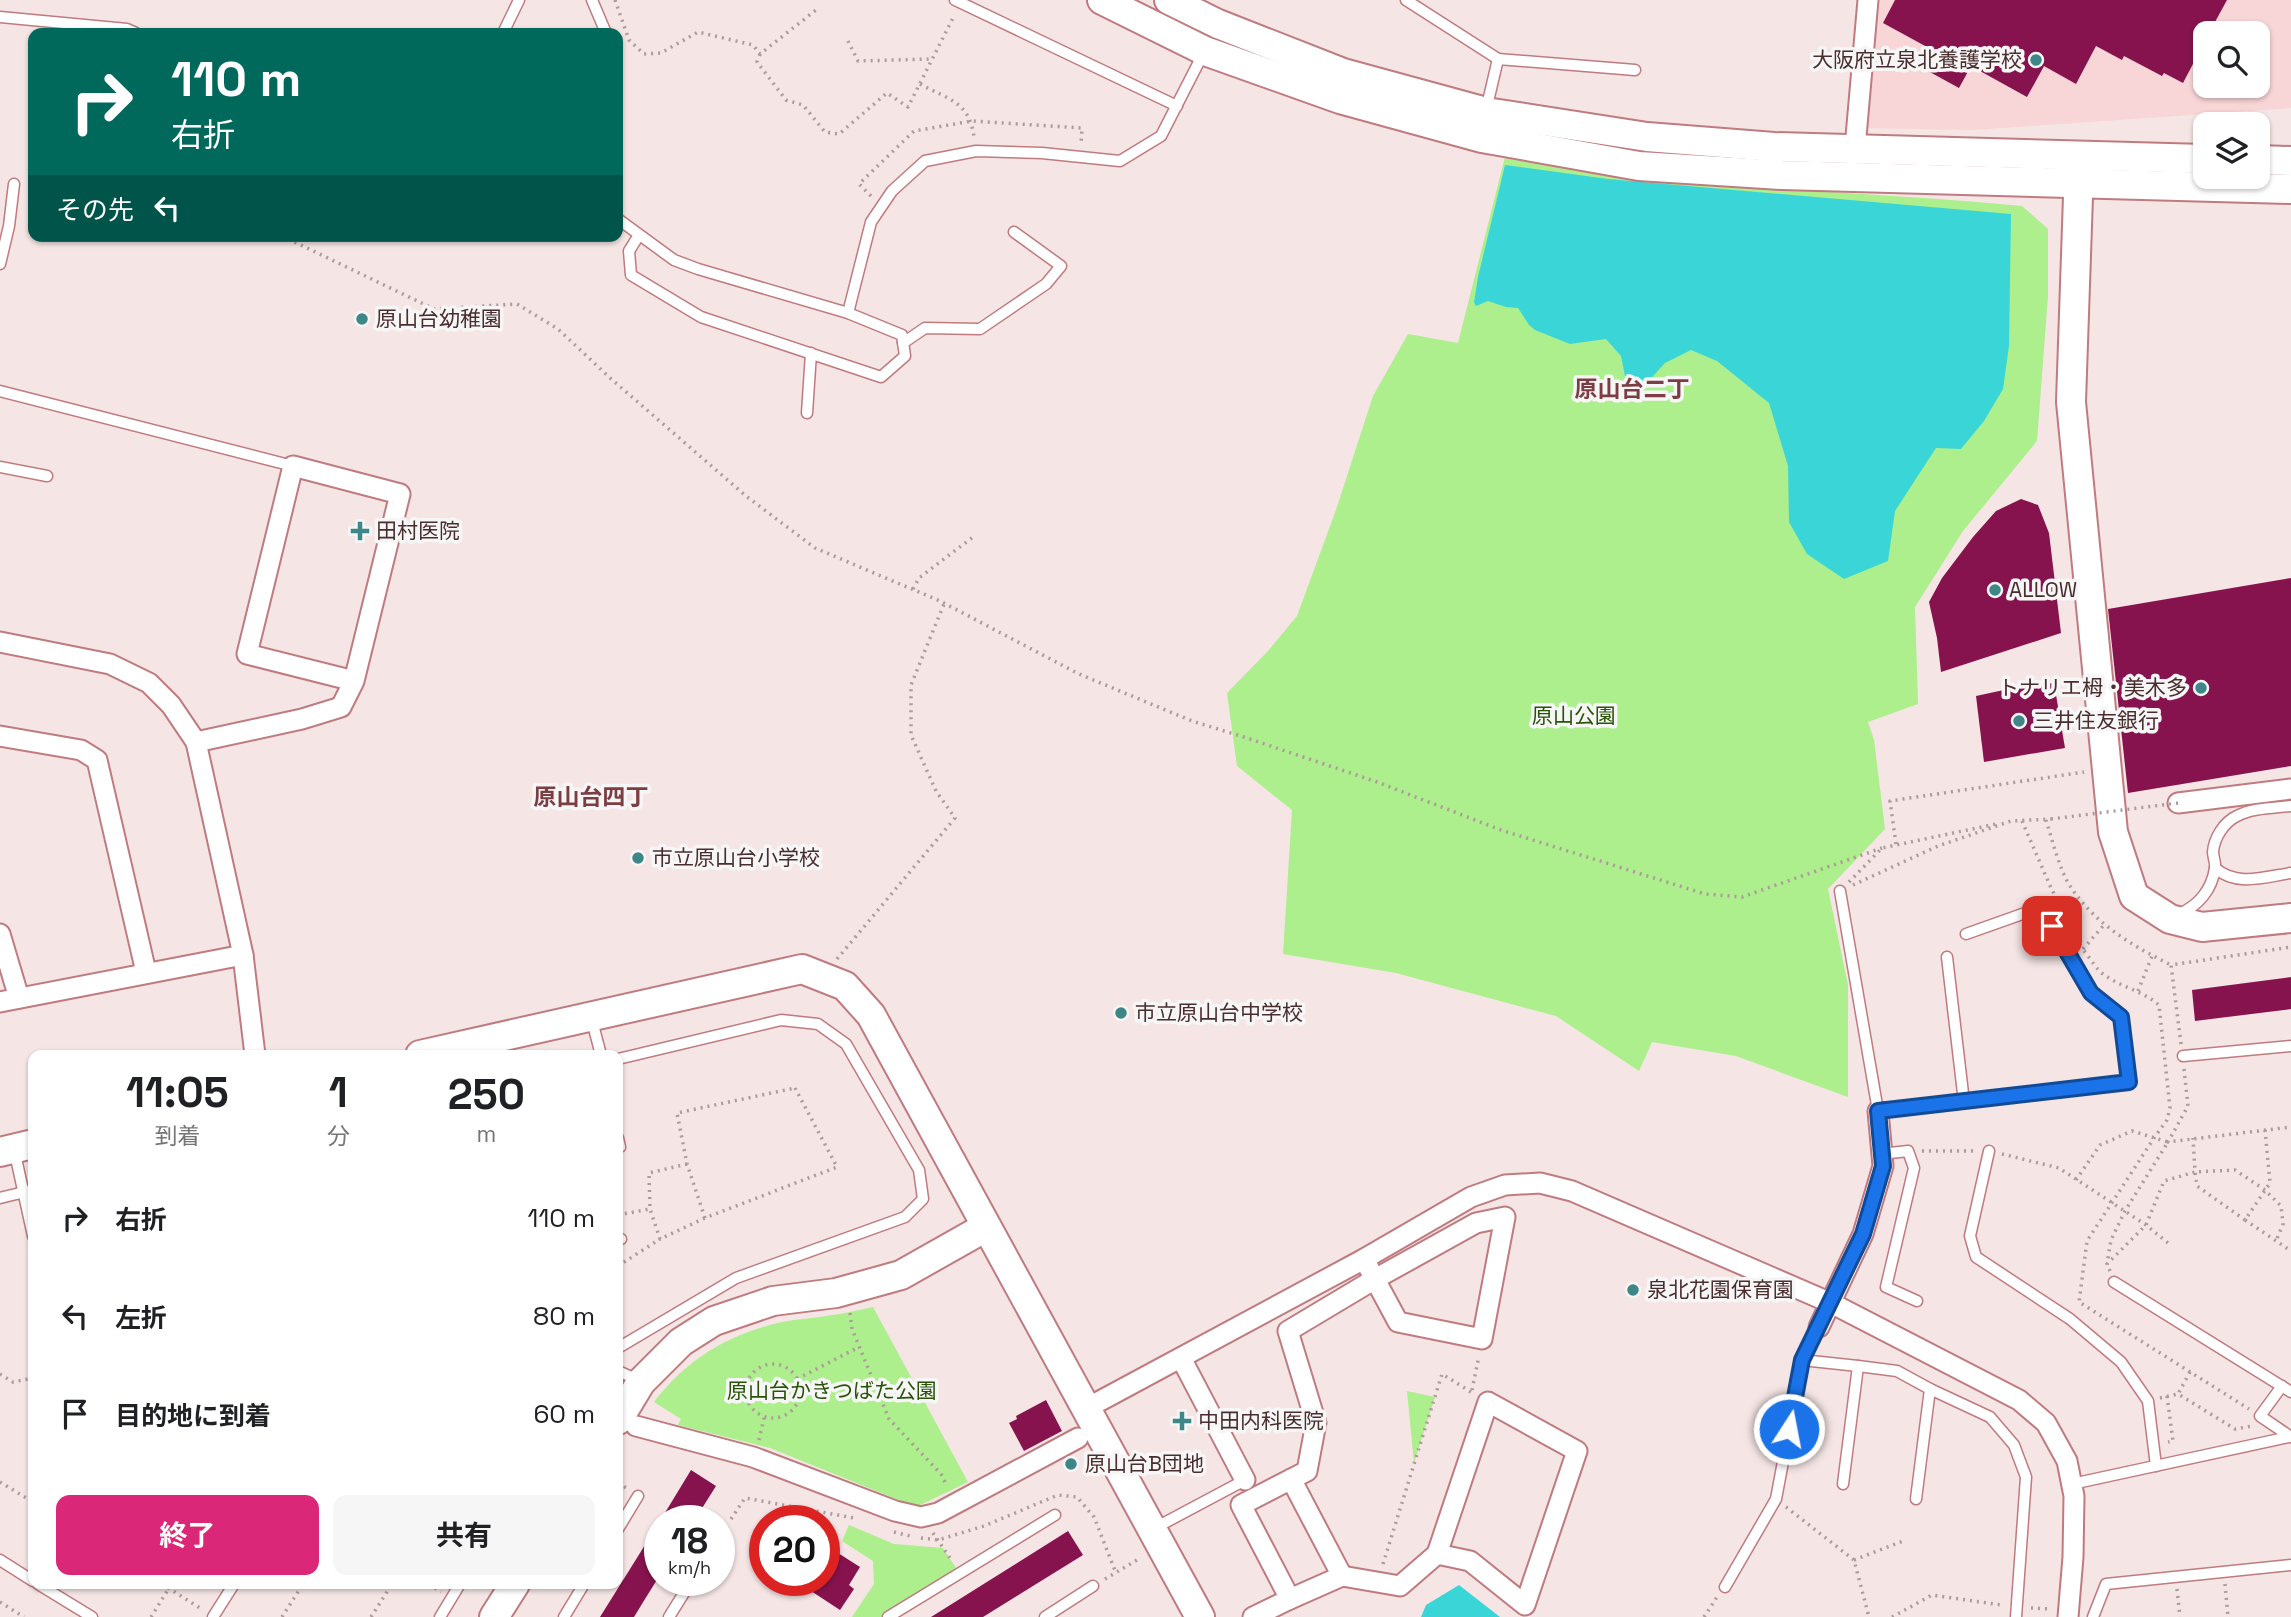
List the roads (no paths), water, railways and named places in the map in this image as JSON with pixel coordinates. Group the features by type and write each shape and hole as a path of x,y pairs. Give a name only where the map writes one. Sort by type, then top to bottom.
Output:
{"street":[{"path":"1102,0 1205,51 1340,99 1482,138 1639,166 1782,175 2291,189"},
{"path":"1169,0 1218,24 1343,73 1486,112 1647,137 1774,147 2193,159"},
{"path":"1855,148 1868,0"},
{"path":"2078,156 2080,184 2071,402 2113,832 2134,896 2170,919 2202,927 2291,918"},
{"path":"2270,160 2291,161"},
{"path":"196,742 302,719 341,707 354,681 400,494 293,467 247,654 354,681"},
{"path":"0,642 110,664 149,683 171,705 196,742 243,955 254,1050"},
{"path":"0,736 81,750 97,760 146,972"},
{"path":"2178,803 2291,789"},
{"path":"0,934 9,1000 243,955"},
{"path":"442,1050 802,969 845,986 871,1015 1200,1617"},
{"path":"1819,1327 1863,1234 1883,1166 1878,1111"},
{"path":"1087,1408 1364,1259 1471,1197 1505,1185 1540,1182 1572,1191 1831,1303 2019,1400 2046,1423 2067,1461 2074,1496 2068,1614"},
{"path":"1290,1599 1241,1505 1307,1471 1316,1423 1288,1331 1375,1279 1476,1223 1505,1217 1482,1339 1398,1322 1375,1279 1364,1259"},
{"path":"986,1227 901,1275 836,1293 773,1301 714,1321 630,1377 627,1423 753,1457 895,1511 921,1517 938,1513 1078,1438"},
{"path":"1181,1358 1245,1480"},
{"path":"1254,1617 1342,1576 1400,1586 1437,1554 1480,1397 1577,1451 1525,1605 1470,1561 1437,1554"},
{"path":"1291,1479 1342,1576"},
{"path":"494,1617 510,1589"}],"lane":[{"path":"505,28 519,0"},
{"path":"592,0 604,28"},
{"path":"1406,0 1498,59 1635,70"},
{"path":"958,1 1177,106"},
{"path":"0,17 116,28"},
{"path":"848,313 871,222 892,191 925,161 976,151 1042,153 1120,161 1161,136 1205,51"},
{"path":"1486,112 1498,59"},
{"path":"0,264 15,184"},
{"path":"623,223 674,260 848,313 902,335 905,356 881,377 701,317 631,275 629,251 639,235"},
{"path":"903,343 925,328 980,329 1046,284 1061,266 1014,232"},
{"path":"807,413 811,353"},
{"path":"0,391 293,467"},
{"path":"0,467 47,476"},
{"path":"2170,919 2194,908 2207,891 2216,867 2213,852 2224,826 2244,812 2291,806"},
{"path":"2216,867 2226,877 2241,880 2291,873"},
{"path":"1840,891 1878,1111 2129,1082 2121,1017 2091,993 2042,908 1966,934"},
{"path":"1947,957 1964,1102"},
{"path":"591,1017 600,1050"},
{"path":"623,1058 781,1020 818,1024 846,1044 919,1170 923,1199 905,1217 736,1278 623,1345"},
{"path":"2183,1056 2291,1046"},
{"path":"0,1198 28,1191 16,1148"},
{"path":"1989,1151 1970,1236 1976,1256 2070,1319 2121,1362 2148,1401 2157,1466"},
{"path":"1881,1154 1908,1152 1913,1168 1886,1287 1917,1301"},
{"path":"2114,1282 2286,1389 2260,1416 2290,1437"},
{"path":"1725,1587 1776,1499 1802,1360 1819,1327"},
{"path":"1802,1360 1896,1371 1990,1417 2014,1445 2026,1477 2016,1612"},
{"path":"1843,1485 1858,1366"},
{"path":"1916,1499 1930,1389"},
{"path":"2072,1484 2290,1437"},
{"path":"1153,1529 1245,1480"},
{"path":"623,1521 638,1496"},
{"path":"888,1617 1055,1516"},
{"path":"0,1560 28,1578"},
{"path":"2093,1617 2106,1584 2291,1565"},
{"path":"1045,1617 1093,1586"},
{"path":"46,1589 92,1617"},
{"path":"214,1617 231,1589"},
{"path":"440,1617 457,1589"},
{"path":"564,1617 581,1589"},
{"path":"669,1617 682,1596"}],"water":[{"path":"1505,165 1608,179 2011,214 2009,346 2003,389 1984,421 1961,449 1936,448 1895,511 1888,561 1844,579 1807,554 1789,522 1788,466 1769,403 1717,361 1691,350 1665,363 1645,385 1625,376 1621,356 1606,339 1570,344 1535,330 1518,308 1488,301 1476,306 1474,302 1478,277"},
{"path":"1459,1585 1500,1617 1421,1617 1426,1605"}],"place":[{"name":"大阪府立泉北養護学校","path":"2036,60"},
{"name":"原山台幼稚園","path":"362,319"},
{"name":"田村医院","path":"360,531"},
{"name":"ALLOW","path":"1995,590"},
{"name":"トナリエ栂・美木多","path":"2201,688"},
{"name":"三井住友銀行","path":"2019,721"},
{"name":"市立原山台小学校","path":"638,858"},
{"name":"市立原山台中学校","path":"1121,1013"},
{"name":"泉北花園保育園","path":"1633,1290"},
{"name":"中田内科医院","path":"1182,1421"},
{"name":"原山台B団地","path":"1071,1464"}],"district":[{"name":"原山台二丁","path":"1632,389"},
{"name":"原山台四丁","path":"591,797"}],"park label":[{"name":"原山公園","path":"1574,716"},
{"name":"原山台かきつばた公園","path":"832,1391"}]}
